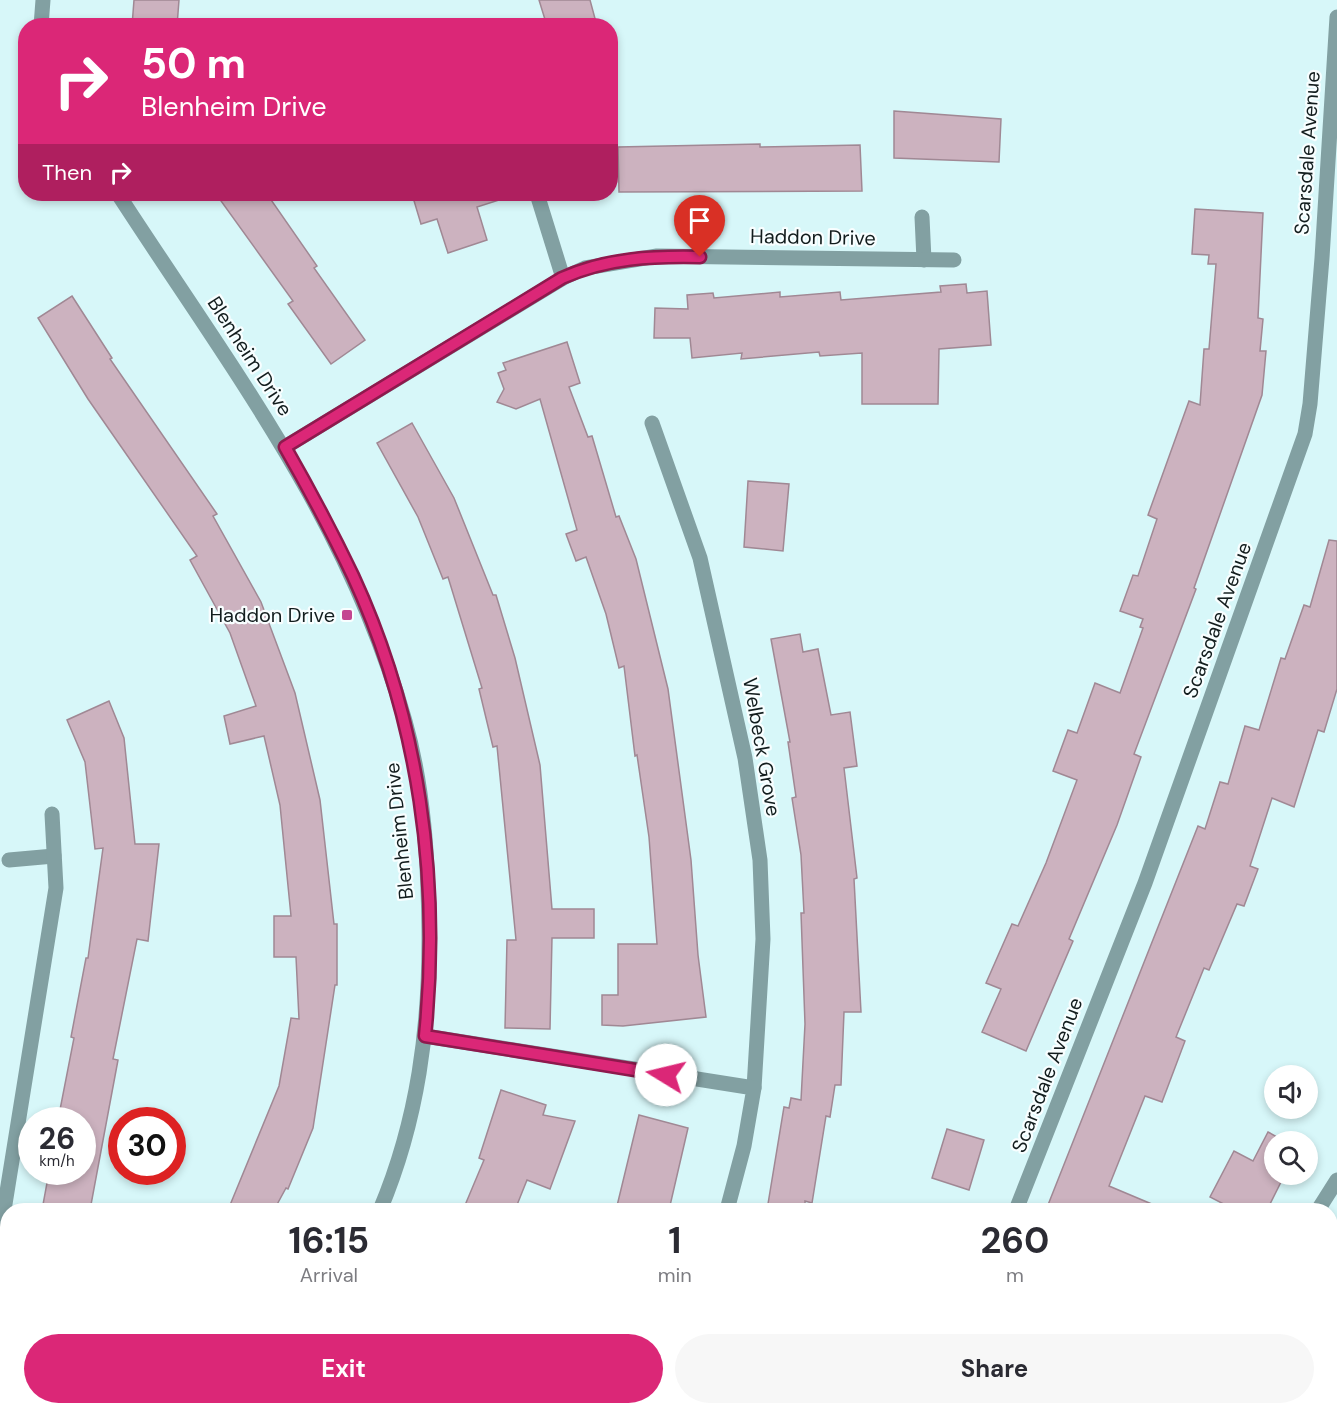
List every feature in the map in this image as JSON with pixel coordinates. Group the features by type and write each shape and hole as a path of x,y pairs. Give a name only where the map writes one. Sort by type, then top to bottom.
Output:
{"street":[{"path":"42,18 43,0"},
{"name":"Scarsdale Avenue","path":"1019,1203 1145,883 1305,434 1310,404 1322,258 1337,17"},
{"name":"Blenheim Drive","path":"123,201 285,447 353,576 382,650 406,723 420,799 429,874 429,1000 417,1091 402,1151 383,1203"},
{"path":"539,201 562,278"},
{"path":"922,217 924,260"},
{"name":"Haddon Drive","path":"285,447 562,278 585,268 657,256 954,260"},
{"name":"Welbeck Grove","path":"652,423 700,558 745,758 760,860 764,939 754,1088 744,1146 729,1203"},
{"path":"5,1203 56,888 52,814"},
{"path":"9,860 54,856"},
{"path":"425,1036 754,1088"},
{"path":"1322,1203 1337,1180"}],"building":[{"path":"134,0 179,0 178,18 133,18"},
{"path":"539,0 590,0 595,18 545,18"},
{"path":"894,111 1001,119 999,162 894,158"},
{"path":"760,144 760,147 860,145 862,191 619,192 618,147"},
{"path":"221,201 272,201 317,266 314,268 365,340 331,364 288,304 293,301"},
{"path":"414,201 496,201 477,207 487,240 448,253 437,219 421,224"},
{"path":"1195,209 1263,213 1258,318 1263,319 1260,351 1266,351 1262,395 1194,588 1196,589 1134,754 1141,757 1117,825 1069,939 1073,941 1026,1051 982,1032 1001,989 986,983 1012,924 1018,926 1046,863 1077,780 1053,771 1068,730 1077,733 1095,683 1120,693 1143,628 1140,627 1143,619 1120,611 1133,575 1138,576 1157,519 1148,515 1189,401 1200,405 1204,349 1209,349 1216,264 1208,264 1209,255 1192,254"},
{"path":"966,284 967,293 987,291 991,345 939,349 938,404 862,404 862,353 820,356 819,352 741,359 742,353 692,358 690,338 654,338 655,308 688,309 687,295 713,293 714,298 780,292 780,297 840,292 841,300 941,292 940,286"},
{"path":"72,296 112,358 110,359 217,514 213,516 261,602 295,693 320,800 334,924 337,924 337,985 335,985 313,1128 288,1189 286,1188 278,1203 231,1203 279,1086 291,1018 299,1019 296,957 274,957 274,916 291,916 280,805 264,736 230,744 224,716 256,706 230,633 190,560 197,556 88,399 38,318"},
{"path":"567,342 580,383 569,387 588,437 592,436 616,517 619,516 636,559 668,689 691,860 698,955 706,1017 623,1026 602,1025 602,995 618,995 618,944 657,944 649,837 637,755 635,756 624,666 619,668 606,614 586,557 576,561 566,534 577,530 540,399 516,409 497,402 504,389 498,373 506,370 503,363"},
{"path":"412,423 454,498 493,595 496,595 515,658 540,765 552,909 594,909 594,938 552,938 550,1029 505,1028 507,940 516,940 497,746 493,747 479,689 482,688 448,577 443,579 418,517 377,443"},
{"path":"748,481 789,484 783,551 744,547"},
{"path":"1329,540 1337,541 1337,689 1324,732 1318,730 1294,807 1272,798 1250,866 1258,869 1244,906 1237,904 1209,970 1204,968 1176,1037 1185,1041 1162,1102 1145,1096 1109,1186 1149,1203 1049,1203 1198,826 1205,829 1220,782 1228,784 1245,726 1259,730 1281,658 1285,659 1304,605 1310,607"},
{"path":"800,634 803,652 818,649 831,715 850,712 857,766 844,768 857,878 854,879 861,1012 844,1012 841,1085 835,1085 830,1117 826,1116 812,1203 805,1201 805,1203 768,1203 784,1107 789,1108 791,1098 801,1100 805,1024 801,855 792,798 796,797 788,742 790,742 771,639"},
{"path":"109,701 124,738 135,844 159,844 148,941 137,939 113,1059 118,1060 96,1178 96,1107 61,1107 74,1038 71,1037 86,958 88,958 103,848 95,849 85,762 67,720"},
{"path":"501,1090 546,1105 543,1115 575,1121 550,1189 527,1180 518,1203 466,1203 484,1160 479,1158"},
{"path":"639,1115 688,1128 671,1203 618,1203"},
{"path":"947,1129 984,1140 969,1190 932,1178"},
{"path":"1264,1140 1264,1185 1280,1185 1270,1203 1222,1203 1210,1197 1234,1151 1253,1161"},
{"path":"47,1185 95,1185 91,1203 43,1203"}],"place":[{"name":"Haddon Drive","path":"347,615"}],"route":[{"path":"666,1075 425,1036 429,1000 429,874 420,799 406,723 382,650 353,576 285,447 562,278 585,268 632,259 657,256 700,257"}]}
